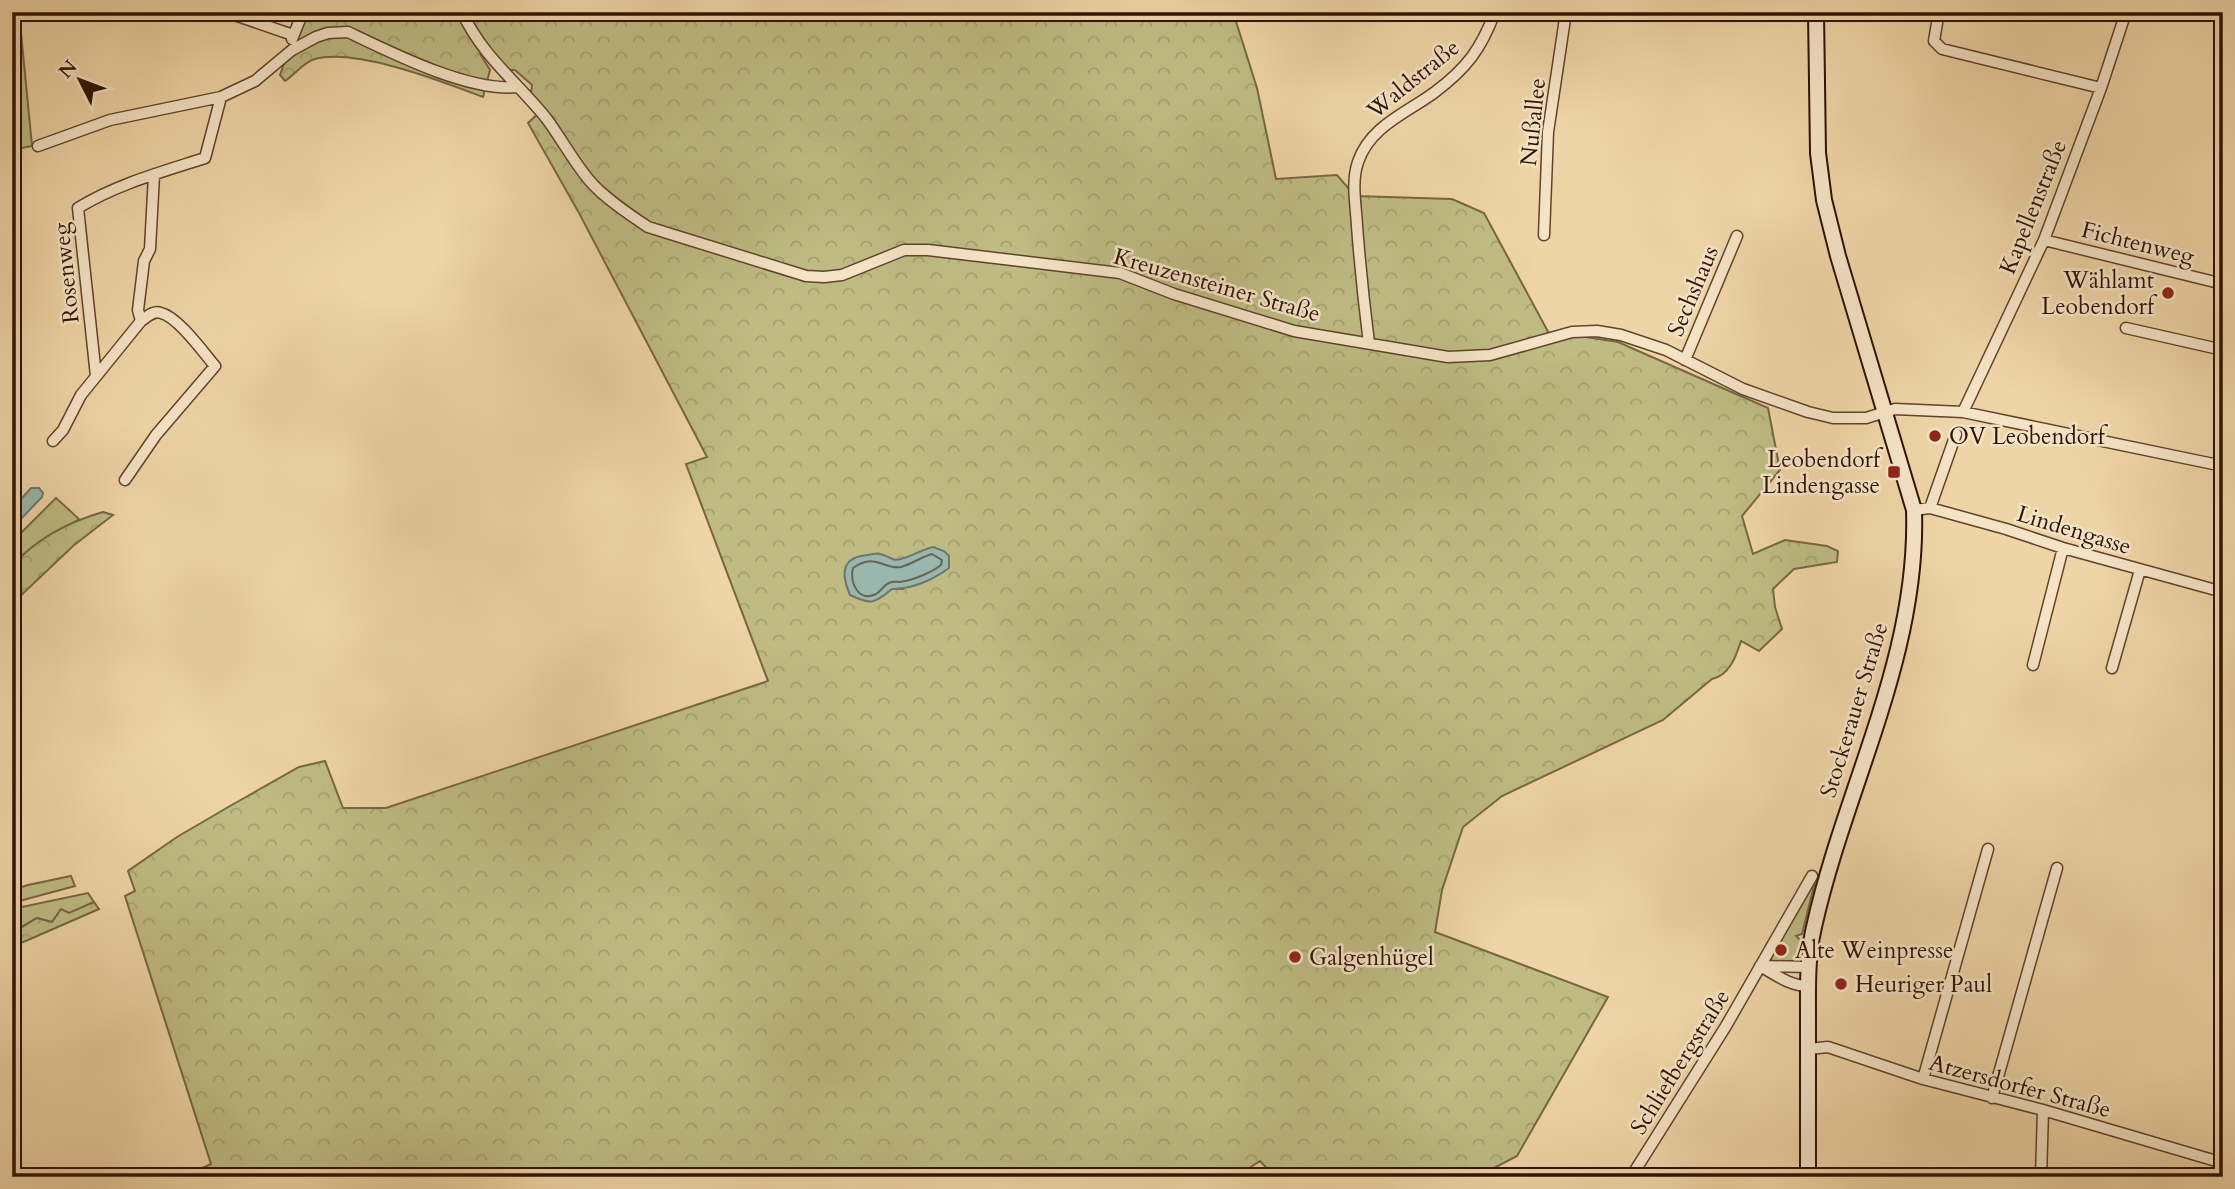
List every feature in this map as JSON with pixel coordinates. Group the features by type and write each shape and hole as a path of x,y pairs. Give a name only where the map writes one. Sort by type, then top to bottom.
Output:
{"street":[{"path":"226,12 293,35"},
{"path":"292,50 293,35 303,12"},
{"name":"Kreuzensteiner Straße","path":"462,12 482,46 546,118 591,183 648,228 806,276 842,275 904,250 928,250 1120,273 1174,294 1294,331 1448,356 1490,355 1572,332 1597,331 1621,335 1666,350 1743,389 1833,418 1866,418 1895,409 1963,412 2223,466"},
{"name":"Waldstraße","path":"1368,343 1361,287 1354,176 1359,160 1377,131 1435,92 1475,54 1485,38 1494,12"},
{"name":"Nußallee","path":"1544,236 1548,132 1566,12"},
{"name":"Stockerauer Straße","path":"1808,1177 1808,967 1813,930 1827,873 1876,731 1898,652 1911,589 1915,544 1914,510 1838,256 1824,200 1818,153 1816,12"},
{"name":"Kapellenstraße","path":"1963,412 2044,240 2101,88 2126,12"},
{"path":"1938,17 1934,41 1942,49 2101,88"},
{"path":"38,146 110,120 221,97 255,81 292,50 328,33 348,32 419,65 450,75 503,89 517,87"},
{"name":"Rosenweg","path":"96,376 79,208 96,197 205,158 221,97"},
{"path":"141,321 138,310 144,261 150,249 154,175"},
{"name":"Sechshaus","path":"1685,360 1737,236"},
{"name":"Fichtenweg","path":"2044,240 2223,284"},
{"path":"53,440 63,430 81,395 141,321 153,312 170,318 215,366 156,435 125,480"},
{"path":"2126,328 2223,350"},
{"path":"1930,509 1955,434"},
{"name":"Lindengasse","path":"1914,510 1930,509 2006,529 2063,548 2223,592"},
{"path":"2033,665 2063,548"},
{"path":"2112,668 2140,570"},
{"path":"1923,1079 1987,849"},
{"path":"1992,1098 2057,868"},
{"name":"Schliefbergstraße","path":"1631,1177 1690,1085 1812,876"},
{"path":"1760,966 1808,967"},
{"path":"1760,966 1789,982 1808,986"},
{"name":"Atzersdorfer Straße","path":"1808,1049 1828,1047 1923,1079 2043,1110 2223,1163"},
{"path":"2041,1177 2043,1110"}],"green space":[{"path":"12,12 19,12 32,146 12,150"},
{"path":"309,12 1233,12 1257,88 1276,179 1337,175 1355,196 1452,199 1484,213 1553,341 1579,336 1618,342 1768,408 1780,470 1742,516 1753,554 1785,540 1827,546 1838,551 1837,562 1794,569 1773,589 1782,629 1759,651 1741,641 1728,669 1663,720 1502,796 1463,827 1442,890 1435,932 1608,997 1517,1156 1477,1177 1275,1177 1260,1161 1240,1174 1242,1177 183,1177 211,1164 125,896 135,891 128,871 177,837 299,767 325,761 343,808 386,808 768,681 686,464 707,457 579,213 528,123 544,108 531,94 532,85 515,70 508,70 487,47 480,54 490,70 483,97 400,68 353,58 311,60 285,81 280,75 292,41","holes":["879,554 900,560 903,589 892,589"]},
{"path":"56,498 79,519 21,556 12,566 12,530 19,535"},
{"path":"103,512 113,515 73,546 12,604 12,566 32,547 54,532"},
{"path":"71,876 75,886 12,903 12,890"},
{"path":"1815,882 1802,934 1796,936 1801,941 1794,961 1771,961 1771,957"},
{"path":"88,893 94,902 52,922 37,918 16,930 12,927 12,909"},
{"path":"94,902 99,909 12,947 12,927 17,930 37,918 52,922 61,909 69,913"}],"water":[{"path":"31,488 39,488 43,493 42,497 20,520 13,515 13,508"},
{"path":"933,547 949,556 949,568 936,576 915,586 892,589 872,601 850,595 845,574 848,563 853,559 877,554 898,560"}],"place":[{"name":"Wählamt Leobendorf","path":"2168,293"},
{"name":"OV Leobendorf","path":"1935,436"},
{"name":"Leobendorf Lindengasse","path":"1894,472"},
{"name":"Alte Weinpresse","path":"1781,950"},
{"name":"Galgenhügel","path":"1295,957"},
{"name":"Heuriger Paul","path":"1841,984"}]}
